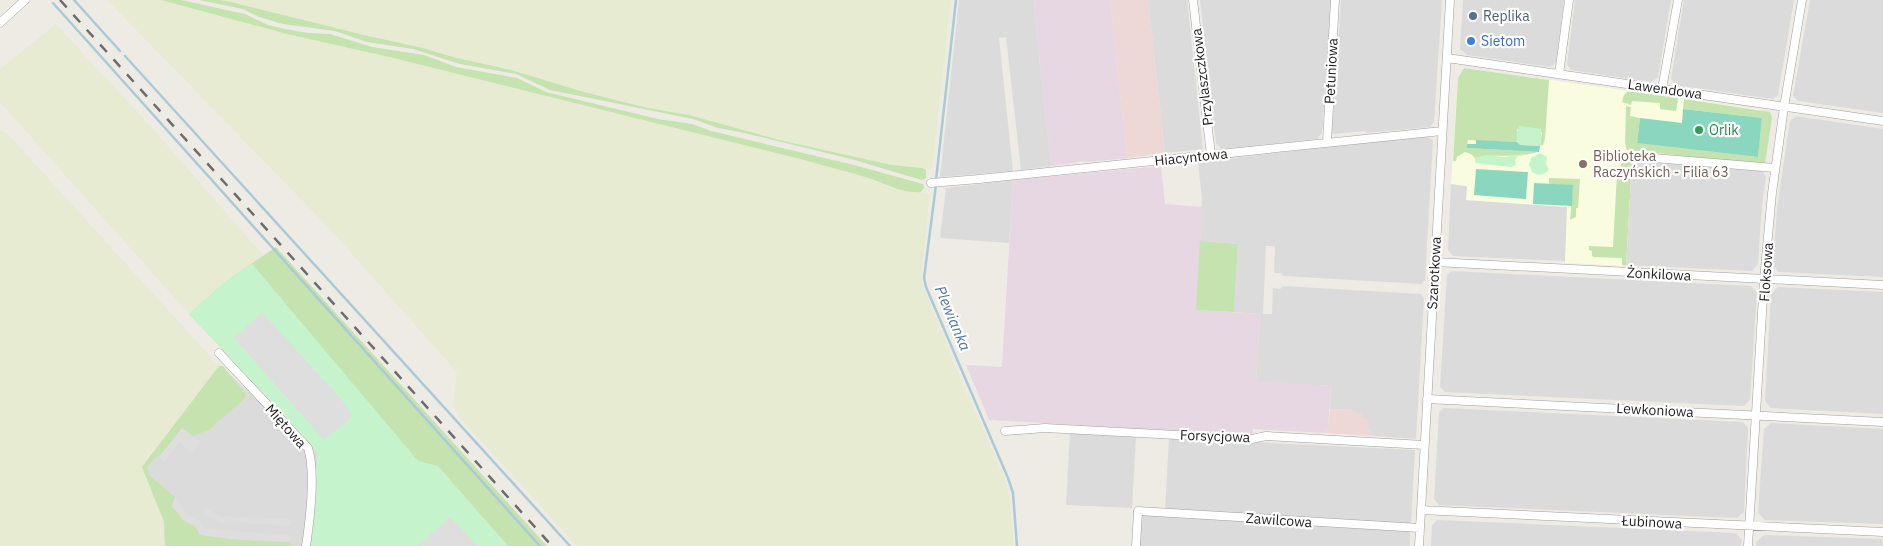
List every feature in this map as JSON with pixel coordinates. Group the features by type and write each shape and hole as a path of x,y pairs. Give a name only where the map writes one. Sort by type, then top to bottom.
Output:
{"street":[{"path":"0,23 25,0"},
{"name":"Przylaszczkowa","path":"1193,0 1211,155"},
{"name":"Petuniowa","path":"1327,142 1335,0"},
{"name":"Szarotkowa","path":"1419,546 1450,0"},
{"path":"1559,74 1569,0"},
{"path":"1662,89 1678,0"},
{"name":"Floksowa","path":"1748,546 1758,415 1764,280 1784,107 1802,0"},
{"name":"Lawendowa","path":"1447,58 1883,121"},
{"name":"Hiacyntowa","path":"935,183 1442,131"},
{"path":"1629,156 1776,168"},
{"name":"Żonkilowa","path":"1435,262 1883,285"},
{"name":"Miętowa","path":"219,353 308,448 312,460 306,546"},
{"name":"Lewkoniowa","path":"1427,399 1883,422"},
{"name":"Forsycjowa","path":"1005,430 1044,428 1252,439 1266,436 1424,445"},
{"name":"Łubinowa","path":"1421,510 1883,532"},
{"name":"Zawilcowa","path":"1136,546 1138,511 1420,528"}],"shaded area":[{"path":"107,0 161,0 287,34 389,57 808,161 862,176 890,187 930,194 921,277 924,289 961,380 1005,479 1009,496 1014,546 577,546 458,416 453,404 457,372 327,226"},
{"path":"220,0 951,0 932,169 892,165 779,140 689,115 648,108 584,92 511,70"},
{"path":"959,0 1033,0 1051,166 1021,170 1006,37 999,38 1013,171 940,177"},
{"path":"1033,0 1110,0 1127,158 1089,162 1080,161 1051,166"},
{"path":"1110,0 1148,0 1165,153 1127,158"},
{"path":"1148,0 1187,0 1203,149 1165,153"},
{"path":"1200,0 1331,0 1322,133 1317,139 1222,149 1216,144"},
{"path":"1341,0 1442,0 1434,122 1430,127 1332,134"},
{"path":"1463,0 1564,0 1556,63 1550,67 1467,55 1460,49"},
{"path":"1575,0 1671,0 1658,77 1652,82 1571,70 1567,64"},
{"path":"1684,0 1794,0 1778,95 1773,99 1675,85 1671,79"},
{"path":"1810,0 1883,0 1883,113 1798,101 1793,96"},
{"path":"56,24 153,129 263,255 226,280 189,314 0,102 0,69"},
{"path":"1464,68 1636,92 1660,103 1660,109 1676,111 1678,98 1763,110 1637,143 1629,150 1628,161 1632,161 1626,266 1565,263 1567,207 1466,200 1467,186 1451,184 1458,78"},
{"path":"1796,116 1883,129 1883,277 1779,272 1773,266 1777,208 1790,121"},
{"path":"0,131 6,132 219,366 142,467 164,522 165,546 0,546"},
{"path":"1427,137 1433,140 1425,280 1421,284 1284,276 1281,273 1274,273 1275,246 1266,246 1263,314 1272,314 1273,288 1280,289 1283,286 1421,294 1424,298 1416,439 1375,436 1368,430 1362,418 1356,413 1356,410 1330,409 1331,386 1256,382 1260,314 1234,312 1238,244 1200,241 1202,199 1198,162"},
{"path":"1632,161 1762,171 1766,177 1758,264 1752,271 1626,265"},
{"path":"1161,166 1165,204 1202,207 1197,310 1260,314 1256,381 1331,386 1328,428 1326,428 1325,433 1253,429 1253,435 989,420 966,365 1002,367 1013,180"},
{"path":"1013,180 1009,243 940,238 946,188"},
{"path":"1451,184 1467,186 1467,200 1568,207 1565,261 1453,256 1448,250"},
{"path":"1452,271 1751,286 1757,293 1750,400 1744,406 1445,392 1440,387 1447,275"},
{"path":"1778,287 1883,292 1883,414 1771,408 1765,401 1771,294"},
{"path":"262,312 342,400 351,413 349,420 324,440 234,338"},
{"path":"219,366 314,447 405,546 163,546 142,467"},
{"path":"1444,408 1743,422 1748,428 1744,512 1737,518 1439,505 1434,499 1439,412"},
{"path":"1330,409 1356,410 1356,413 1362,414 1362,418 1368,418 1368,430 1375,436 1325,433 1326,428 1328,428"},
{"path":"1771,423 1883,429 1883,524 1765,520 1758,513 1764,429"},
{"path":"182,428 201,442 192,453 179,443 164,462 159,457"},
{"path":"1070,432 1136,437 1132,508 1066,505"},
{"path":"1169,438 1415,450 1411,524 1165,510"},
{"path":"175,497 188,515 201,522 206,529 290,535 289,542 229,539 200,535 195,526 183,520 172,506"},
{"path":"204,508 221,516 291,519 291,526 220,522 203,514"},
{"path":"1140,514 1406,529 1410,533 1410,546 1139,546"},
{"path":"450,517 477,546 418,546"},
{"path":"1437,520 1736,533 1742,540 1741,546 1431,546 1432,525"},
{"path":"1764,535 1882,539 1883,546 1756,546 1757,541"}],"green space":[{"path":"161,0 181,0 245,14 268,25 285,29 330,34 372,47 424,55 456,67 517,78 546,92 658,119 692,124 711,131 854,165 923,184 924,188 921,192 907,191 808,161 389,57 287,34"},
{"path":"199,0 220,0 235,3 511,70 584,92 648,108 689,115 779,140 892,165 922,168 926,170 926,178 923,180 915,178 851,159 718,128 693,119 550,90 516,74 460,64 413,49 367,42 335,31 283,24 259,17 243,9"},
{"path":"1464,68 1549,80 1543,145 1540,146 1542,132 1517,129 1517,142 1468,140 1467,148 1537,152 1522,155 1475,158 1465,152 1457,157 1456,161 1453,161 1458,78"},
{"path":"1628,91 1678,98 1676,111 1660,109 1660,103 1632,101 1631,105 1622,102 1624,95"},
{"path":"1684,99 1770,112 1772,118 1765,164 1627,150 1625,143 1626,106 1631,107 1630,116 1640,118 1637,143 1758,157 1762,118 1683,109"},
{"path":"1683,109 1762,118 1758,157 1637,143 1640,118 1682,123"},
{"path":"1520,126 1541,129 1540,146 1519,145 1516,136"},
{"path":"1476,140 1517,142 1520,145 1540,146 1539,152 1467,148 1467,144 1476,144"},
{"path":"1540,153 1547,157 1546,164 1549,169 1546,173 1539,175 1532,172 1529,165 1531,158"},
{"path":"1530,154 1518,156 1515,160 1516,165 1511,167 1475,163 1475,158 1486,155 1504,157"},
{"path":"1629,159 1629,161 1632,161 1626,266 1622,265 1622,258 1592,256 1589,246 1613,247 1617,173 1620,172 1622,162"},
{"path":"1476,169 1528,172 1526,199 1474,195"},
{"path":"1549,178 1580,179 1576,217 1570,220 1573,186 1549,184"},
{"path":"1534,183 1573,185 1572,206 1533,204"},
{"path":"1200,241 1238,244 1234,312 1196,310"},
{"path":"276,247 547,546 477,546 450,517 418,546 314,496 317,454 307,439 189,314 226,281"},
{"path":"252,264 418,461 438,466 508,546 477,546 450,517 418,546 311,546 317,454 307,439 189,314 226,281"},
{"path":"219,366 223,366 246,394 244,399 209,430 192,436 182,429 159,457 157,456 147,467 149,475 175,497 172,506 183,519 209,533 235,539 289,542 293,546 165,546 164,521 142,467"}],"waterway":[{"path":"74,0 120,51"},
{"name":"Plewianka","path":"936,180 956,0"},
{"path":"53,3 540,546"},
{"path":"125,56 570,546"},
{"name":"Plewianka","path":"936,185 924,278 926,287 1008,478 1013,493 1017,546"}],"railway":[{"path":"60,0 552,546"}],"place":[{"name":"Replika","path":"1473,16"},
{"name":"Sietom","path":"1471,41"},
{"name":"Orlik","path":"1699,130"},
{"name":"Biblioteka Raczyńskich - Filia 63","path":"1583,164"}]}
